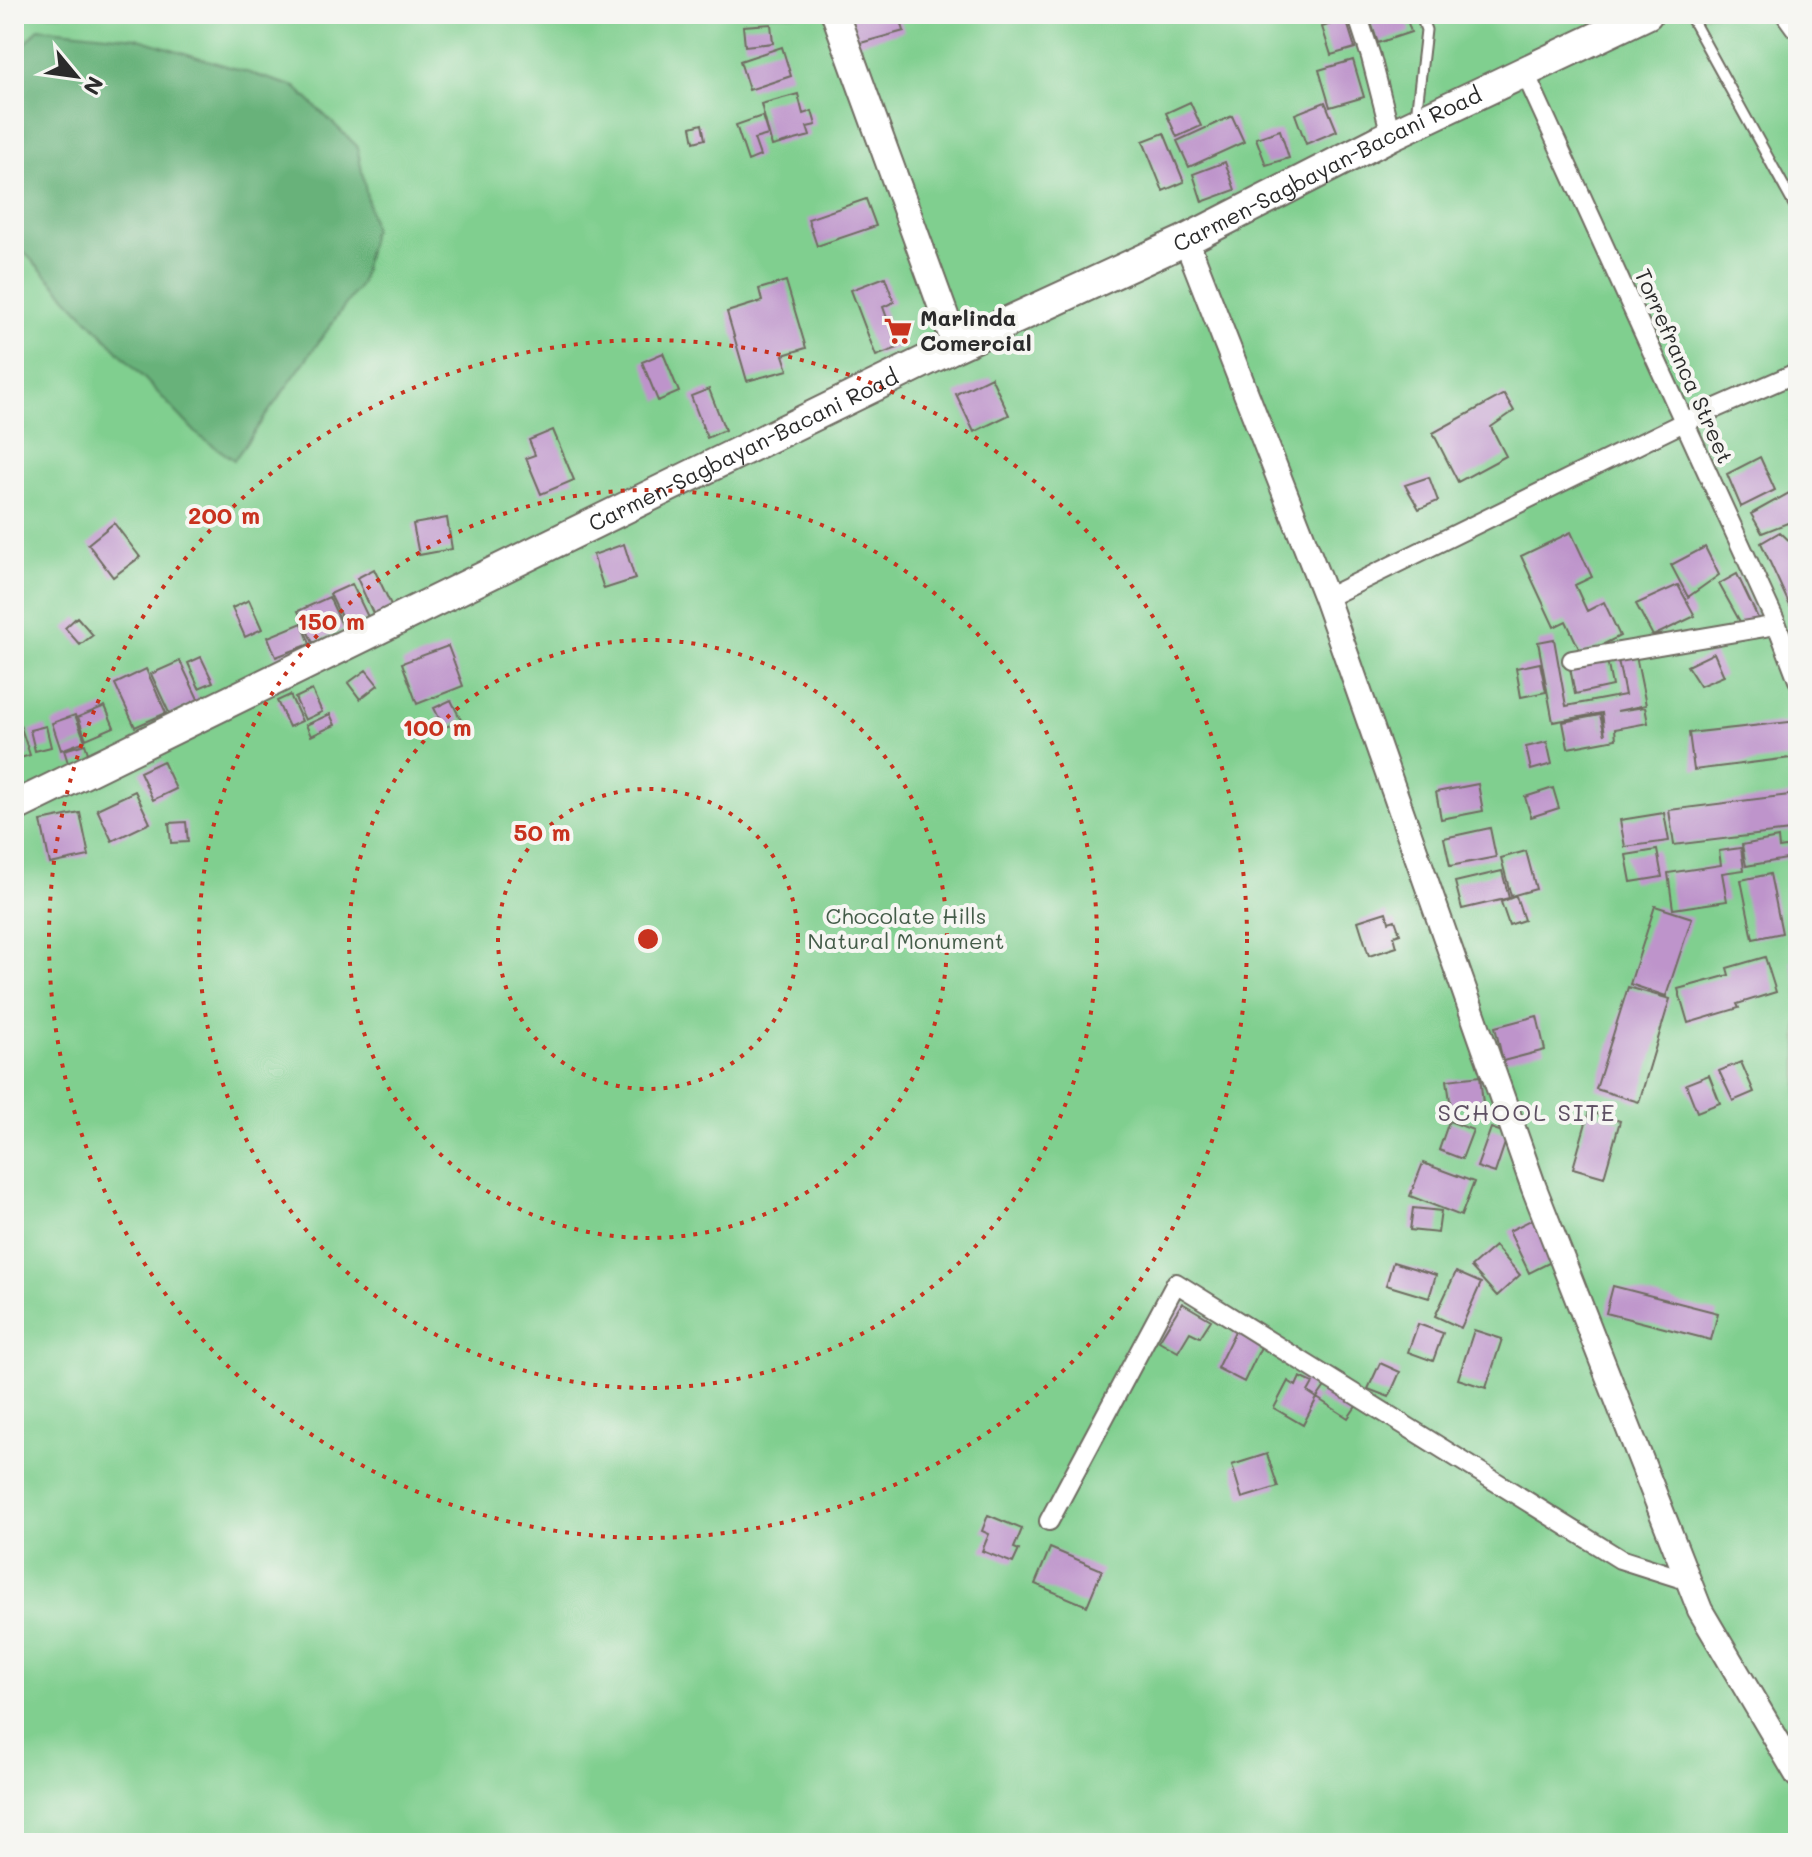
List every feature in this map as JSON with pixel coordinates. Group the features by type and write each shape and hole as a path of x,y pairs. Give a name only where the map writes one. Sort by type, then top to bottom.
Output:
{"main road":[{"path":"835,14 956,346"},
{"name":"Carmen-Sagbayan-Bacani Road","path":"14,807 956,346 1186,240 1403,130 1647,14"},
{"path":"1790,14 1798,25"}],"street":[{"path":"1357,14 1371,57 1403,130"},
{"name":"Torrefranca Street","path":"1525,73 1682,423 1777,625 1798,680"},
{"path":"1186,240 1326,598 1534,1188 1700,1610 1798,1776"},
{"path":"1326,598 1682,423 1798,372"},
{"path":"1572,660 1777,625"},
{"path":"1049,1521 1176,1283 1620,1559 1689,1581"}],"lane":[{"path":"1403,130 1426,30 1420,14"},
{"path":"1689,14 1798,212"}],"green space":[{"name":"Chocolate Hills Natural Monument","path":"14,14 1798,14 1798,1843 14,1843"},
{"path":"39,28 136,38 295,87 357,146 373,227 361,283 234,460 198,435 21,249 14,235 14,57"}],"building":[{"path":"850,14 899,14 904,31 857,44"},
{"path":"1368,14 1405,14 1411,32 1378,43"},
{"path":"1346,19 1355,48 1331,55 1322,27"},
{"path":"771,24 773,43 745,46 743,26"},
{"path":"782,47 791,76 749,90 740,61"},
{"path":"1353,60 1364,97 1330,107 1319,70"},
{"path":"798,94 803,114 812,111 816,125 807,127 810,136 772,146 761,104"},
{"path":"1190,102 1201,126 1177,137 1166,113"},
{"path":"1325,102 1337,131 1306,144 1295,114"},
{"path":"762,116 768,135 754,139 760,156 748,161 736,125"},
{"path":"1232,116 1244,142 1189,167 1177,141"},
{"path":"702,124 705,139 694,142 691,127"},
{"path":"1280,130 1289,158 1266,165 1256,138"},
{"path":"1164,133 1184,182 1163,191 1143,141"},
{"path":"1225,162 1235,190 1202,202 1193,174"},
{"path":"866,199 876,226 817,246 808,219"},
{"path":"885,277 894,302 883,307 898,348 876,356 851,290"},
{"path":"786,281 806,348 783,355 788,370 747,381 727,312 762,301 759,289"},
{"path":"663,353 679,392 658,401 642,362"},
{"path":"991,377 1009,415 974,432 956,394"},
{"path":"709,389 725,430 707,438 691,396"},
{"path":"1504,394 1514,411 1491,427 1506,456 1458,482 1433,433"},
{"path":"553,430 574,480 541,494 526,458 535,455 529,440"},
{"path":"1760,457 1775,490 1741,507 1727,474"},
{"path":"1429,477 1438,501 1419,509 1405,485"},
{"path":"1798,488 1798,519 1762,533 1751,514"},
{"path":"447,518 452,549 419,555 413,524"},
{"path":"114,523 140,557 113,577 88,544"},
{"path":"1571,532 1592,577 1575,585 1587,611 1604,602 1620,636 1582,655 1566,621 1554,627 1521,556"},
{"path":"1780,532 1798,549 1798,602 1790,606 1761,543"},
{"path":"624,544 635,579 604,589 593,555"},
{"path":"1705,547 1719,575 1688,597 1671,565"},
{"path":"374,569 393,609 375,618 357,578"},
{"path":"1737,574 1758,618 1743,627 1719,584"},
{"path":"352,584 369,619 347,629 330,594"},
{"path":"1678,585 1695,616 1653,636 1636,604"},
{"path":"329,597 344,629 313,643 298,611"},
{"path":"249,600 262,629 245,637 232,608"},
{"path":"77,617 93,635 80,645 65,628"},
{"path":"302,623 310,644 276,657 268,637"},
{"path":"1554,639 1566,706 1625,695 1617,655 1635,651 1646,705 1617,711 1645,707 1648,723 1615,729 1616,739 1568,748 1563,722 1600,715 1605,735 1602,713 1553,722 1538,642"},
{"path":"448,646 463,686 417,704 402,663"},
{"path":"1714,653 1724,676 1700,686 1687,666"},
{"path":"201,657 213,682 199,688 188,663"},
{"path":"1607,660 1612,686 1575,694 1570,668"},
{"path":"180,661 199,701 170,715 151,674"},
{"path":"1540,663 1546,692 1521,697 1516,668"},
{"path":"146,669 166,713 135,727 115,684"},
{"path":"366,670 378,685 360,699 348,683"},
{"path":"312,690 322,712 305,720 295,698"},
{"path":"290,695 302,721 289,727 277,701"},
{"path":"451,700 461,720 444,728 434,708"},
{"path":"105,706 114,727 86,739 78,717"},
{"path":"330,714 335,725 311,736 306,725"},
{"path":"75,715 85,741 61,750 52,723"},
{"path":"1798,721 1798,757 1694,770 1689,733"},
{"path":"20,725 30,755 14,760 14,726"},
{"path":"46,726 51,747 35,751 30,730"},
{"path":"1547,742 1552,764 1531,770 1526,747"},
{"path":"85,744 90,759 69,766 64,750"},
{"path":"163,761 176,789 153,800 140,772"},
{"path":"1478,784 1483,811 1441,819 1436,792"},
{"path":"1553,788 1559,808 1531,817 1525,797"},
{"path":"135,791 150,823 112,841 97,809"},
{"path":"1798,794 1798,830 1674,845 1669,810"},
{"path":"80,813 89,856 50,864 41,821"},
{"path":"1664,813 1669,841 1625,847 1620,820"},
{"path":"186,822 188,842 171,843 169,823"},
{"path":"1490,828 1496,857 1450,866 1444,838"},
{"path":"1778,838 1779,848 1798,845 1798,857 1746,866 1742,845"},
{"path":"1741,848 1744,870 1722,873 1727,901 1673,909 1668,873 1721,865 1719,851"},
{"path":"1657,850 1662,877 1631,882 1626,855"},
{"path":"1526,851 1536,889 1511,896 1501,858"},
{"path":"1502,871 1509,898 1462,909 1455,882"},
{"path":"1770,874 1782,933 1753,939 1741,880"},
{"path":"1516,896 1524,920 1509,925 1501,902"},
{"path":"1655,906 1692,918 1666,996 1630,984"},
{"path":"1386,912 1389,922 1395,920 1400,934 1394,936 1397,947 1369,956 1358,921"},
{"path":"1765,957 1776,992 1737,1004 1739,1008 1688,1023 1678,989 1729,975 1727,968"},
{"path":"1798,959 1798,985 1797,985 1790,961"},
{"path":"1628,987 1670,999 1639,1102 1596,1089"},
{"path":"1537,1016 1545,1050 1503,1061 1495,1027"},
{"path":"1741,1062 1754,1092 1733,1101 1719,1071"},
{"path":"1709,1075 1720,1103 1697,1112 1686,1084"},
{"path":"1480,1076 1483,1104 1451,1108 1447,1080"},
{"path":"1589,1112 1620,1121 1604,1177 1573,1168"},
{"path":"1449,1121 1473,1130 1462,1159 1439,1150"},
{"path":"1491,1128 1508,1134 1495,1173 1477,1167"},
{"path":"1423,1163 1474,1182 1461,1216 1410,1196"},
{"path":"1413,1208 1441,1211 1438,1233 1410,1230"},
{"path":"1535,1218 1555,1260 1529,1273 1509,1231"},
{"path":"1495,1246 1520,1275 1497,1296 1471,1267"},
{"path":"1393,1262 1436,1275 1429,1298 1386,1285"},
{"path":"1456,1272 1481,1283 1461,1328 1435,1316"},
{"path":"1613,1286 1718,1313 1711,1340 1606,1313"},
{"path":"1182,1303 1211,1320 1200,1337 1190,1332 1178,1352 1159,1341"},
{"path":"1418,1324 1443,1333 1433,1361 1408,1352"},
{"path":"1236,1329 1263,1343 1244,1382 1217,1368"},
{"path":"1474,1330 1502,1339 1486,1388 1458,1379"},
{"path":"1380,1363 1400,1372 1389,1397 1368,1389"},
{"path":"1300,1377 1313,1383 1308,1392 1317,1398 1303,1425 1274,1408 1288,1381 1296,1386"},
{"path":"1328,1382 1359,1402 1348,1418 1317,1398"},
{"path":"1267,1454 1278,1487 1242,1498 1232,1465"},
{"path":"988,1515 1022,1529 1014,1548 1019,1550 1013,1563 982,1551 989,1534 982,1531"},
{"path":"1050,1548 1102,1570 1087,1606 1035,1584"}],"place":[{"name":"Marlinda Comercial","path":"898,331"}],"district":[{"name":"SCHOOL SITE","path":"1527,1113"}]}
